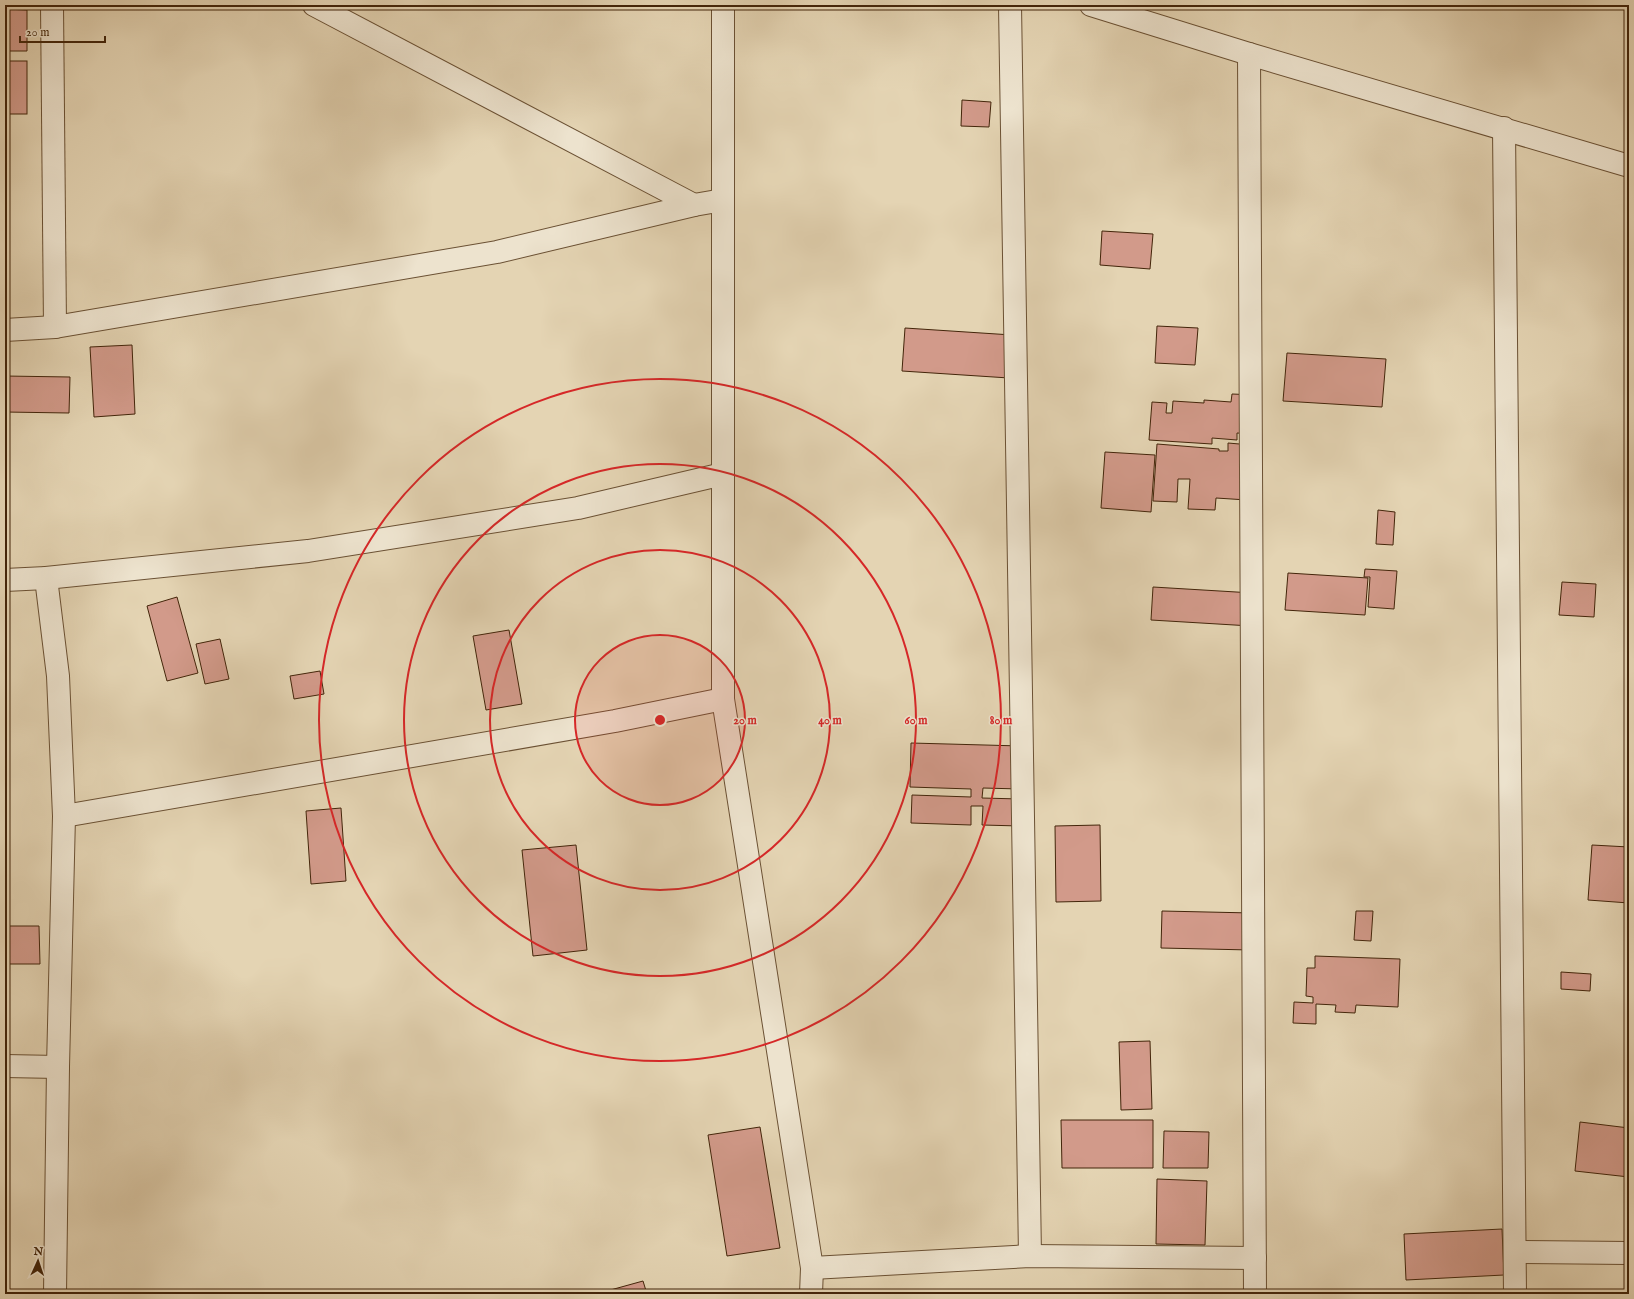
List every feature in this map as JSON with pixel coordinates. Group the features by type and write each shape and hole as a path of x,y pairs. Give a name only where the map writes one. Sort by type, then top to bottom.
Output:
{"street":[{"path":"52,5 55,327"},
{"path":"314,5 694,205"},
{"path":"723,5 723,699 812,1268 811,1294"},
{"path":"1010,5 1030,1256"},
{"path":"1091,5 1249,54 1629,166"},
{"path":"1249,54 1255,1294"},
{"path":"1504,128 1515,1294"},
{"path":"5,330 55,327 497,252 694,205 723,200"},
{"path":"5,580 46,578 308,551 578,508 723,474"},
{"path":"46,578 58,676 64,816 58,1067 55,1294"},
{"path":"64,816 615,721 723,699"},
{"path":"5,1066 58,1067"},
{"path":"1515,1252 1629,1254"},
{"path":"812,1268 1030,1256 1255,1258"}],"building":[{"path":"5,9 27,10 27,51 5,51"},
{"path":"5,61 27,61 27,114 5,114"},
{"path":"962,100 991,102 989,127 961,126"},
{"path":"1102,231 1153,234 1150,269 1100,265"},
{"path":"1157,326 1198,328 1195,365 1155,363"},
{"path":"905,328 1012,335 1009,378 902,371"},
{"path":"132,345 135,414 94,417 90,347"},
{"path":"1287,353 1386,359 1382,407 1283,401"},
{"path":"5,376 70,377 69,413 5,412"},
{"path":"1232,394 1256,395 1253,434 1237,433 1237,440 1212,438 1212,444 1149,440 1152,402 1167,403 1166,413 1172,413 1173,401 1204,403 1204,400 1231,402"},
{"path":"1228,443 1251,445 1247,500 1216,498 1215,510 1188,509 1190,479 1178,479 1177,502 1153,501 1157,444 1228,451"},
{"path":"1105,452 1155,455 1151,512 1101,508"},
{"path":"1378,510 1395,512 1393,545 1376,544"},
{"path":"1365,569 1397,571 1394,609 1368,607 1370,577 1364,577"},
{"path":"1288,573 1368,578 1365,615 1285,610"},
{"path":"1562,582 1596,584 1594,617 1559,615"},
{"path":"1153,587 1253,593 1251,626 1151,620"},
{"path":"177,597 198,673 167,681 147,606"},
{"path":"509,630 522,704 486,710 473,636"},
{"path":"220,639 229,679 205,684 196,644"},
{"path":"320,671 324,694 294,699 290,676"},
{"path":"911,743 1021,746 1020,789 983,788 982,798 1020,799 1020,826 982,825 983,806 971,806 971,825 911,823 912,795 971,797 971,789 910,787"},
{"path":"341,808 346,881 311,884 306,811"},
{"path":"1100,825 1101,901 1056,902 1055,826"},
{"path":"576,845 587,950 533,956 522,850"},
{"path":"1592,845 1629,847 1629,903 1588,900"},
{"path":"1162,911 1252,913 1251,950 1161,948"},
{"path":"1356,911 1373,911 1371,941 1354,940"},
{"path":"5,926 39,926 40,964 5,964"},
{"path":"1315,956 1400,959 1398,1007 1356,1005 1355,1013 1335,1012 1336,1005 1316,1004 1316,1024 1293,1023 1294,1002 1313,1003 1313,997 1306,996 1307,968 1315,968"},
{"path":"1561,972 1591,974 1590,991 1561,989"},
{"path":"1150,1041 1152,1109 1121,1110 1119,1042"},
{"path":"1061,1120 1153,1120 1153,1168 1062,1168"},
{"path":"1580,1122 1629,1128 1629,1177 1575,1171"},
{"path":"760,1127 780,1248 727,1256 708,1135"},
{"path":"1164,1131 1209,1132 1208,1168 1163,1168"},
{"path":"1157,1179 1207,1181 1205,1245 1156,1244"},
{"path":"1502,1229 1504,1275 1406,1280 1404,1234"},
{"path":"643,1281 647,1294 596,1294"}]}
